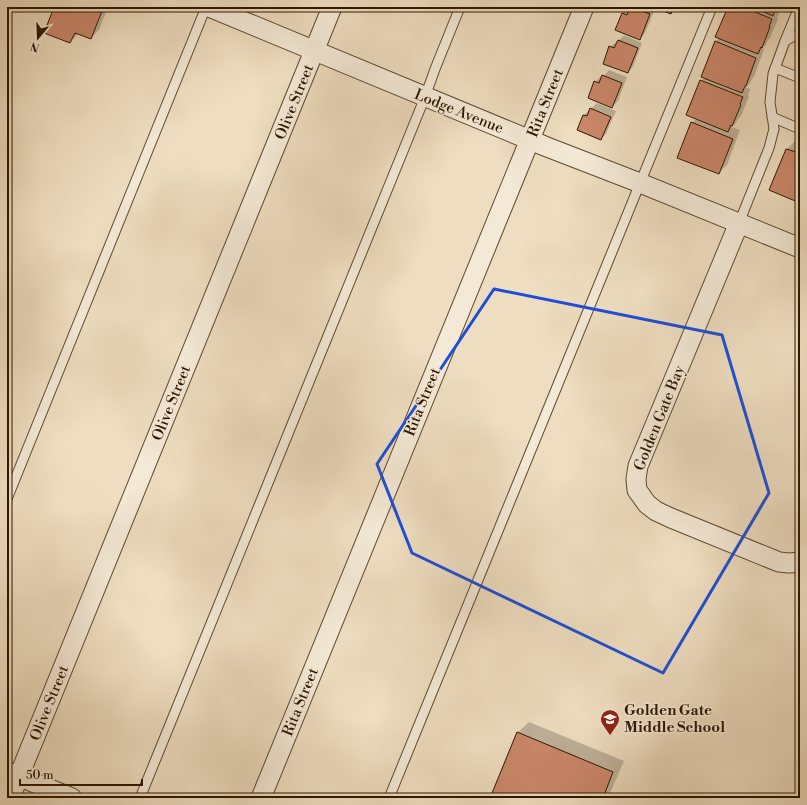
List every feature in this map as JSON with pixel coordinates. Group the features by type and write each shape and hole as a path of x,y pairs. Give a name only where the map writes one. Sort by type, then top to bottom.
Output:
{"street":[{"name":"Lodge Avenue","path":"208,7 530,140 800,248"},
{"name":"Olive Street","path":"10,798 13,774 332,7"},
{"name":"Rita Street","path":"261,798 584,7"},
{"name":"Golden Gate Bay","path":"739,223 638,466 636,478 638,490 647,504 656,511 671,518 779,562 800,562"},
{"path":"13,774 72,798"}],"lane":[{"path":"7,499 208,7"},
{"path":"140,798 425,97 460,7"},
{"path":"389,798 712,7"},
{"path":"739,223 774,129 770,102 773,74 799,7"},
{"path":"785,41 800,33"},
{"path":"775,68 800,78"},
{"path":"772,117 800,129"}],"highlighted area":[{"path":"494,289 722,335 769,493 663,673 412,553 377,464"}],"building":[{"path":"54,7 93,7 102,11 91,39 75,33 70,43 44,33"},
{"path":"630,7 650,14 640,40 615,30 622,13 627,15"},
{"path":"653,7 673,7 671,14"},
{"path":"728,7 743,7 772,19 762,48 761,47 758,54 715,37"},
{"path":"753,7 778,7 777,9 776,8 773,16"},
{"path":"618,40 638,48 628,73 603,64 609,46 614,48"},
{"path":"715,41 756,58 742,93 701,77"},
{"path":"602,75 622,83 612,108 588,98 594,81 599,83"},
{"path":"700,80 743,97 732,126 731,125 728,132 686,115"},
{"path":"590,108 611,117 601,140 577,130 583,115 587,116"},
{"path":"691,122 733,139 719,174 677,158"},
{"path":"786,149 800,153 800,203 769,190"},
{"path":"517,732 613,772 603,798 490,798"}],"place":[{"name":"Golden Gate Middle School","path":"610,736"}]}
